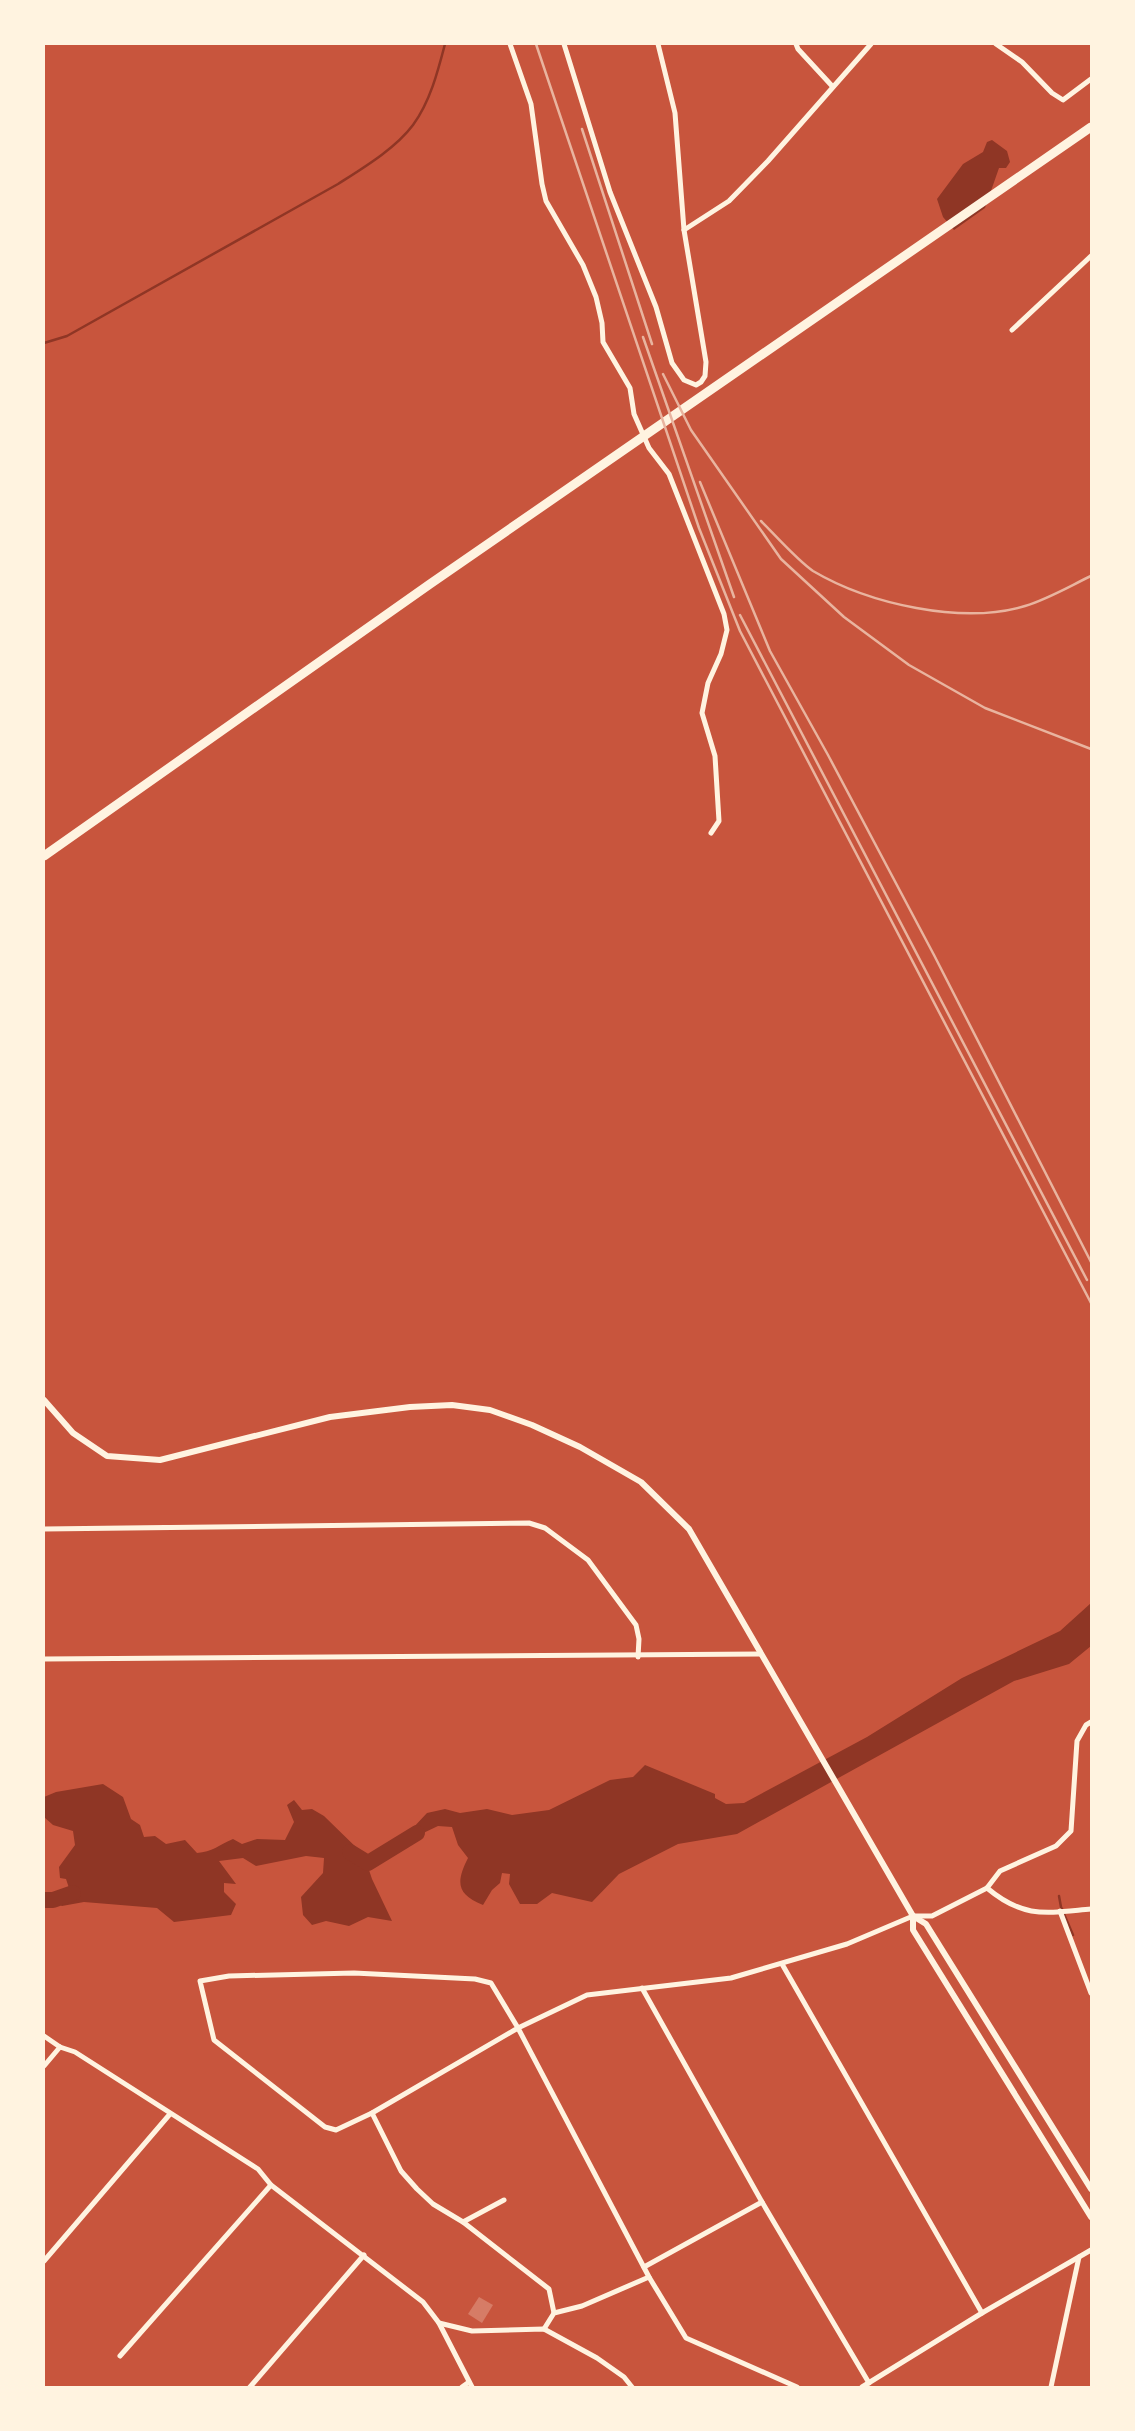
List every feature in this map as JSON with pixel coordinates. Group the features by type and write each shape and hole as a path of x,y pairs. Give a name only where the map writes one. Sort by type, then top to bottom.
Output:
{"highway":[{"path":"44,856 417,593 1091,127"}],"street":[{"path":"510,44 531,104 546,201 583,265 596,297 603,342 630,388 634,414 649,448 669,474 724,614 727,630 721,654 708,683 702,713 715,756 720,821 711,834"},
{"path":"564,44 610,192 640,273 656,307 672,363 684,380 696,385 701,382 704,376 706,362 684,230 676,113 658,44"},
{"path":"796,44 798,49 834,87"},
{"path":"684,230 729,201 768,161 871,44"},
{"path":"996,44 1022,62 1052,94 1063,100 1091,79"},
{"path":"1012,330 1091,256"},
{"path":"44,1400 73,1433 107,1456 160,1460 330,1417 410,1407 452,1405 490,1410 532,1425 580,1447 641,1482 689,1529 762,1654 803,1729 913,1916 926,1924 1091,2189"},
{"path":"44,1530 529,1523 545,1528 588,1560 636,1625 639,1639 638,1656"},
{"path":"44,1659 762,1654"},
{"path":"796,2387 686,2338 649,2277 518,2028 491,1983 475,1979 354,1973 229,1976 200,1981 214,2040 325,2128 336,2130 372,2113 518,2028 587,1995 731,1978 847,1944 913,1916 932,1916 987,1888 1000,1871 1056,1846 1071,1831 1077,1741 1086,1725 1091,1722"},
{"path":"987,1888 1003,1902 1036,1914 1091,1909"},
{"path":"1063,1911 1091,1993"},
{"path":"913,1916 913,1930 1091,2217"},
{"path":"782,1964 982,2313"},
{"path":"642,1988 762,2202 869,2383"},
{"path":"44,2036 60,2047 75,2052 258,2169 271,2184 423,2302 440,2323 471,2385 462,2387"},
{"path":"44,2066 60,2047"},
{"path":"372,2113 401,2171 417,2189 434,2204 464,2222 548,2289 554,2313 544,2330"},
{"path":"44,2261 170,2114"},
{"path":"120,2356 271,2184"},
{"path":"464,2222 504,2200"},
{"path":"644,2267 762,2202"},
{"path":"862,2387 982,2313 1091,2250"},
{"path":"250,2387 364,2255"},
{"path":"1050,2387 1079,2257"},
{"path":"554,2313 582,2306 649,2277"},
{"path":"440,2323 472,2330 544,2330 597,2358 624,2377 632,2387"}],"shaded area":[{"path":"992,140 1007,151 1010,162 1006,168 999,168 985,208 954,230 943,217 937,199 963,164 983,152 987,142"},
{"path":"1091,1603 1091,1646 1069,1664 1014,1681 737,1834 678,1844 619,1874 592,1902 552,1893 537,1904 520,1904 509,1884 510,1874 502,1873 500,1883 492,1890 483,1905 474,1901 463,1892 461,1886 461,1874 468,1858 458,1845 452,1827 438,1826 396,1846 427,1813 445,1809 460,1813 487,1809 512,1815 549,1810 610,1780 633,1777 645,1765 715,1794 715,1798 726,1804 744,1803 867,1737 962,1678 1060,1631"},
{"path":"103,1784 123,1797 131,1819 140,1825 144,1837 155,1836 166,1844 185,1840 197,1853 211,1850 233,1839 242,1844 257,1839 285,1840 294,1822 287,1805 294,1800 302,1810 312,1809 324,1816 364,1855 372,1879 392,1921 368,1917 349,1926 326,1921 312,1925 303,1915 301,1897 323,1873 324,1858 306,1856 256,1866 243,1858 219,1861 236,1884 224,1883 224,1892 236,1904 231,1915 174,1922 157,1908 84,1902 62,1906 53,1900 69,1888 66,1879 60,1878 59,1867 75,1845 73,1831 53,1825 44,1817 44,1797 56,1792"}],"building":[{"path":"479,2297 493,2305 482,2323 468,2314"}],"waterway":[{"path":"44,343 67,336 338,184 378,158 406,134 419,116 433,86 445,44"},
{"path":"350,1852 368,1863 417,1833"},
{"path":"44,1900 53,1900 73,1893"},
{"path":"1059,1896 1061,1907 1073,1935"}],"railway":[{"path":"536,44 699,528 740,631 1091,1303"},
{"path":"582,129 652,344"},
{"path":"643,337 734,597"},
{"path":"663,374 691,430 781,559 844,617 909,665 985,708 1091,749"},
{"path":"700,482 770,651 828,755 934,955 1091,1262"},
{"path":"761,521 793,554 813,571 861,593 888,602 916,608 945,612 973,613 1000,611 1034,603 1091,576"},
{"path":"740,615 1087,1280"}]}
